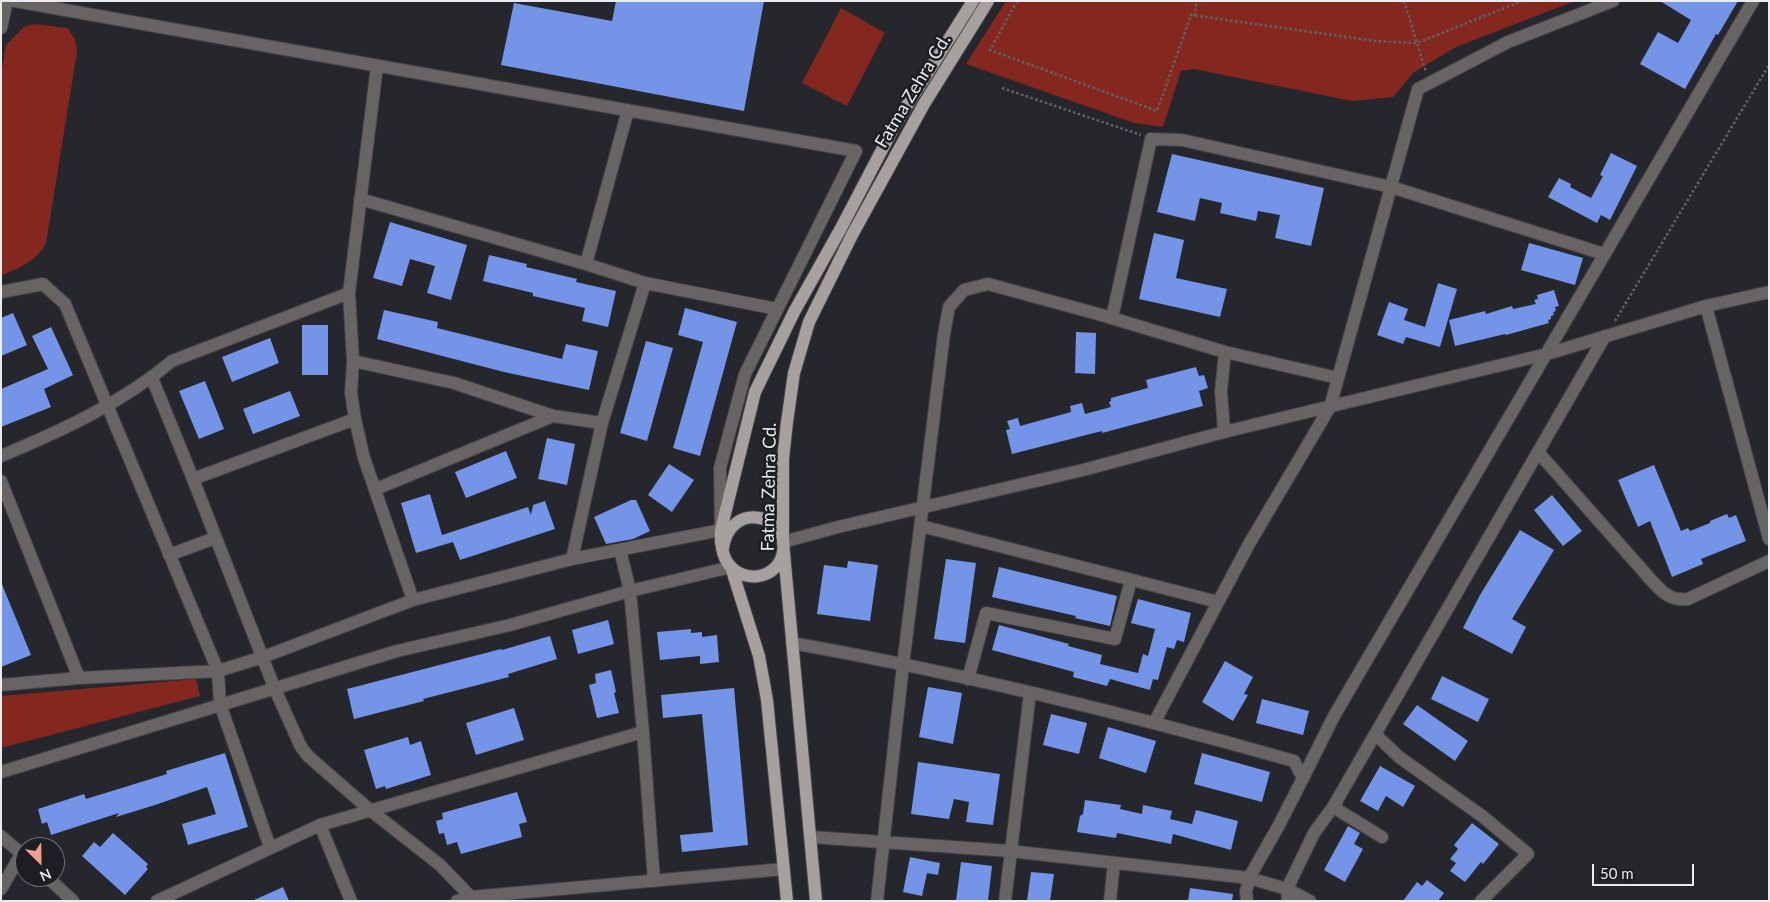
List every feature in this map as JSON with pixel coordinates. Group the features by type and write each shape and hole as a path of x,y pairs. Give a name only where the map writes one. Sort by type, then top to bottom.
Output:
{"main road":[{"name":"Fatma Zehra Cd.","path":"816,901 783,542 783,459 794,373 808,322 896,123 973,1"},
{"name":"Fatma Zehra Cd.","path":"723,548 720,541 721,530 755,392 794,312 846,233 988,1"},
{"path":"731,567 747,577 757,577 775,569 783,552 783,542 780,532 774,524 756,517 736,522 729,529 723,548 724,555 731,567 759,656 767,700 787,901"}],"street":[{"path":"1,28 7,1"},
{"path":"1,685 79,678 218,671 263,657 413,600 572,559 721,530 720,468 745,374 856,151 15,1"},
{"path":"1154,723 1249,544 1330,407 1418,89 1508,42 1613,1"},
{"path":"1247,901 1246,892 1249,878 1279,825 1339,708 1753,1"},
{"path":"377,66 349,293 353,361 351,393 364,458 413,600"},
{"path":"586,264 628,110"},
{"path":"1112,318 1151,139 1182,140 1391,186 1604,254"},
{"path":"360,199 586,264 645,283 777,309"},
{"path":"572,559 602,423 645,283"},
{"path":"1,292 43,284 65,304 218,671 220,704 270,847"},
{"path":"877,901 903,665 924,508 944,334 949,307 964,290 988,284 1112,318 1225,352 1338,378"},
{"path":"783,542 838,527 1083,470 1224,432 1547,354 1706,306 1769,292"},
{"path":"1,456 107,407 152,378 172,361 349,293"},
{"path":"1706,306 1769,539"},
{"path":"1287,895 1314,834 1333,807 1605,336"},
{"path":"1224,432 1222,391 1225,352"},
{"path":"353,361 454,383 553,416 602,423"},
{"path":"152,378 274,687 301,746 309,757 370,810 440,864 470,897"},
{"path":"376,489 553,416"},
{"path":"193,479 355,419"},
{"path":"1538,452 1656,586 1667,596 1674,599 1688,599 1769,561"},
{"path":"1,481 79,678"},
{"path":"921,526 1218,602"},
{"path":"169,555 215,538"},
{"path":"620,550 630,591 654,881"},
{"path":"1,772 274,687 397,651 510,625 630,591 731,567"},
{"path":"968,679 986,614 1115,639 1131,580"},
{"path":"792,643 1030,692 1154,723 1294,761 1303,778"},
{"path":"1005,901 1030,692"},
{"path":"157,901 320,825 643,732"},
{"path":"1375,734 1399,757 1482,816 1528,854 1481,901"},
{"path":"1333,807 1382,837"},
{"path":"320,825 351,901"},
{"path":"1,836 15,849"},
{"path":"811,837 1010,851 1249,878 1287,895 1310,901"},
{"path":"1110,901 1114,863"},
{"path":"1,889 15,868"},
{"path":"458,901 470,897 784,870"},
{"path":"58,887 73,901"}],"path":[{"path":"1018,1 990,50 1157,111 1191,15 1375,41 1417,43 1522,1"},
{"path":"1195,16 1196,1"},
{"path":"1404,1 1429,83"},
{"path":"1605,336 1769,65"},
{"path":"1002,88 1151,139"}],"shaded area":[{"path":"1006,1 1575,1 1456,47 1413,73 1393,97 1352,101 1194,69 1181,71 1163,127 1134,123 966,64"},
{"path":"841,8 885,33 847,106 802,83"},
{"path":"34,24 68,28 75,40 77,52 46,243 42,250 32,259 21,267 1,276 1,74 6,45 24,27"},
{"path":"196,679 200,696 1,748 1,696"}],"building":[{"path":"616,1 764,1 744,111 501,65 514,3 612,21"},
{"path":"1660,1 1738,1 1718,35 1716,34 1685,89 1640,64 1658,32 1678,43 1691,20"},
{"path":"1611,153 1637,166 1610,220 1601,215 1597,223 1548,197 1559,178 1571,184 1570,187 1591,198 1603,176 1600,175"},
{"path":"1172,154 1324,188 1311,246 1275,238 1280,215 1258,211 1256,221 1220,213 1222,203 1200,198 1195,221 1157,212"},
{"path":"390,222 467,245 451,300 427,293 435,266 410,259 402,286 373,278"},
{"path":"1154,233 1184,240 1176,278 1227,289 1220,317 1139,299"},
{"path":"1529,243 1583,258 1575,285 1521,270"},
{"path":"489,255 527,264 526,267 577,279 576,282 616,291 608,327 582,321 585,308 533,296 533,293 483,281"},
{"path":"1438,283 1457,289 1440,347 1406,337 1403,344 1377,335 1389,302 1408,309 1404,320 1425,327"},
{"path":"1554,290 1559,306 1555,307 1556,311 1553,312 1554,315 1551,316 1551,319 1548,320 1549,323 1455,346 1449,320 1485,311 1486,314 1512,306 1513,309 1536,304 1534,300 1538,299 1537,295"},
{"path":"685,308 737,322 700,456 673,448 703,342 678,335"},
{"path":"384,310 438,322 437,328 562,359 566,344 598,351 589,390 504,372 377,339"},
{"path":"13,313 27,345 1,356 1,318"},
{"path":"302,325 328,325 328,375 302,375"},
{"path":"51,327 73,375 44,389 51,407 1,427 1,389 48,369 32,336"},
{"path":"1076,332 1096,333 1095,374 1075,373"},
{"path":"270,338 279,363 232,382 222,357"},
{"path":"646,341 673,348 647,441 620,433"},
{"path":"1196,367 1199,376 1204,375 1208,388 1199,391 1203,406 1102,433 1102,431 1012,454 1006,430 1010,429 1007,421 1018,418 1020,426 1071,412 1070,406 1082,403 1085,414 1111,407 1109,402 1111,398 1148,388 1146,380"},
{"path":"205,381 224,429 199,439 179,391"},
{"path":"290,391 300,416 253,434 243,409"},
{"path":"547,438 575,444 567,485 538,479"},
{"path":"506,451 517,478 466,498 455,472"},
{"path":"669,464 694,480 672,512 648,495"},
{"path":"1654,465 1681,531 1688,528 1690,531 1727,514 1729,518 1736,515 1746,541 1701,559 1703,564 1672,577 1650,521 1638,527 1618,480"},
{"path":"430,494 442,535 528,507 531,515 533,505 545,501 555,529 460,560 453,542 416,553 401,503"},
{"path":"1552,495 1582,531 1563,546 1534,510"},
{"path":"631,500 636,500 650,531 633,539 606,544 594,517"},
{"path":"1520,530 1554,550 1512,619 1526,627 1512,654 1463,628 1480,595"},
{"path":"946,559 976,563 965,643 934,639"},
{"path":"848,561 878,565 870,621 817,614 824,565 847,568"},
{"path":"999,567 1117,596 1110,626 1075,618 1076,616 992,597"},
{"path":"1,582 31,655 1,667"},
{"path":"1138,599 1191,613 1184,642 1177,640 1174,649 1167,647 1158,680 1153,679 1150,690 1110,679 1107,686 1073,677 1074,672 992,650 999,625 1102,655 1100,664 1138,673 1143,654 1148,656 1155,629 1131,623"},
{"path":"608,620 614,644 578,654 572,630"},
{"path":"691,629 691,633 702,632 702,637 717,635 719,662 700,664 700,656 660,660 657,632"},
{"path":"550,636 557,659 508,674 509,677 354,719 347,689"},
{"path":"1225,661 1253,677 1244,694 1248,695 1233,721 1202,702"},
{"path":"611,670 619,713 597,718 589,685 596,683 595,674"},
{"path":"1442,676 1489,699 1478,722 1431,699"},
{"path":"928,687 962,693 953,744 919,737"},
{"path":"734,688 748,845 682,852 680,835 713,832 702,714 663,718 661,695"},
{"path":"1262,699 1309,711 1303,735 1256,723"},
{"path":"1417,705 1468,741 1455,761 1403,724"},
{"path":"514,708 524,740 476,755 466,723"},
{"path":"1051,714 1087,723 1079,754 1043,745"},
{"path":"1108,727 1156,741 1146,773 1099,758"},
{"path":"408,737 410,745 421,741 431,775 386,789 385,786 376,789 364,750"},
{"path":"225,753 248,827 188,845 182,824 216,814 207,787 116,817 119,813 51,835 47,822 42,824 38,809 84,794 86,799 167,774 166,771"},
{"path":"1202,753 1270,772 1262,802 1194,784"},
{"path":"918,762 1000,774 993,825 966,822 969,802 954,799 949,819 911,814"},
{"path":"1380,766 1415,786 1403,807 1386,796 1378,811 1360,801"},
{"path":"517,792 527,822 519,824 522,837 461,854 457,842 447,845 444,833 439,834 436,821 443,819 442,813"},
{"path":"1085,800 1121,805 1120,809 1142,814 1143,805 1172,811 1170,819 1192,824 1196,810 1238,821 1231,850 1173,834 1171,844 1117,833 1116,838 1077,832"},
{"path":"1472,823 1499,844 1465,882 1450,871 1456,863 1450,859 1458,849 1454,845"},
{"path":"1348,826 1360,833 1354,844 1363,849 1345,882 1324,870"},
{"path":"113,833 148,864 146,867 148,869 125,895 82,856 94,842 100,847"},
{"path":"910,857 940,863 938,875 927,873 922,896 903,892"},
{"path":"961,862 992,866 988,901 956,901"},
{"path":"1031,872 1054,874 1050,901 1027,901"},
{"path":"1427,880 1444,893 1438,901 1403,901 1417,882 1422,886"},
{"path":"283,887 289,901 252,901"},
{"path":"1190,888 1233,894 1232,901 1188,901"}]}
